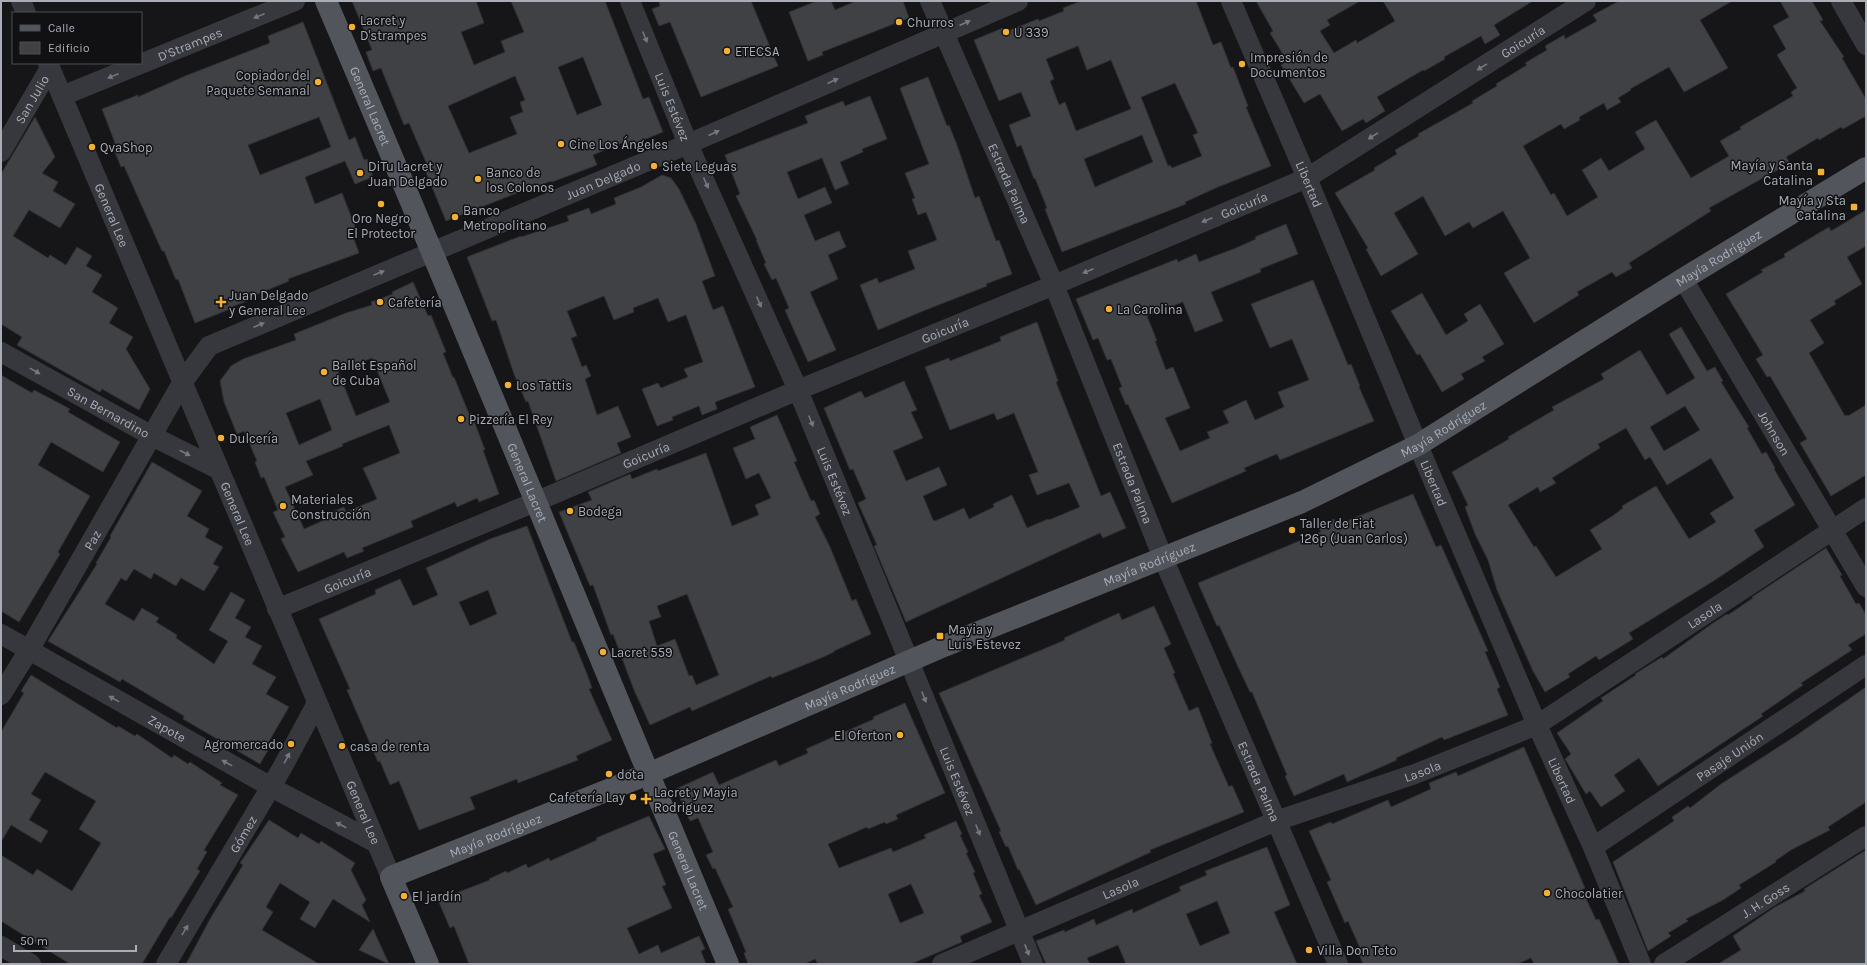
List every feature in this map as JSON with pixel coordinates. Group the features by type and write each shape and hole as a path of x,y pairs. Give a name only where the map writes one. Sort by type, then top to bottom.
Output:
{"main road":[{"name":"General Lacret","path":"326,1 433,251 535,502 728,964"},
{"name":"Mayía Rodríguez","path":"391,877 648,774 909,661 1302,502 1418,445 1683,279 1866,168"},
{"name":"General Lee","path":"391,877 428,964"}],"street":[{"path":"21,1 26,12"},
{"name":"D'Strampes","path":"142,63 295,1"},
{"name":"Luis Estévez","path":"630,1 688,144 798,390 1033,964"},
{"name":"Estrada Palma","path":"930,1 1054,285 1163,558 1338,964"},
{"name":"Juan Delgado","path":"173,360 688,144 1018,1"},
{"name":"Libertad","path":"1231,1 1537,725 1593,847 1641,964"},
{"name":"Goicuría","path":"277,609 1307,178 1586,1"},
{"path":"1841,1 1866,45"},
{"name":"D'Strampes","path":"62,96 140,64"},
{"name":"General Lee","path":"49,65 391,877"},
{"name":"San Julio","path":"2,150 49,65"},
{"name":"Johnson","path":"1683,279 1866,587"},
{"path":"182,383 216,343"},
{"name":"San Bernardino","path":"1,352 152,436 218,469"},
{"name":"Paz","path":"1,695 29,650 182,383"},
{"name":"Lasola","path":"942,964 1276,821 1415,774 1537,725 1866,508"},
{"name":"Zapote","path":"1,634 271,787 376,843"},
{"name":"Pasaje Unión","path":"1593,847 1866,665"},
{"name":"Gómez","path":"166,964 271,787 317,703"},
{"name":"J. H. Goss","path":"1664,964 1866,836"},
{"path":"1,946 31,964"}],"building":[{"path":"352,1 476,1 484,23 461,32 474,65 505,52 501,41 524,32 511,1 605,1 643,99 649,97 663,132 626,147 624,142 593,155 597,165 552,182 537,185 446,221 425,170 429,169 409,123 404,125 381,68 373,71 366,52 372,50","holes":["583,57 602,105 577,115 558,67","515,76 525,100 520,102 523,112 510,117 517,134 469,153 448,106"]},
{"name":"ETECSA","path":"659,1 751,1 778,66 701,97 670,22 659,26 652,9 660,6"},
{"path":"817,1 831,1 835,10 856,1 903,1 909,18 822,52 823,55 808,61 789,12"},
{"path":"1081,1 1196,1 1213,45 1221,42 1231,68 1233,67 1248,106 1246,107 1271,166 1218,187 1185,202 1186,204 1062,252 1045,209 1047,208 1035,178 1034,179 1021,145 1017,147 1009,125 1031,116 1021,92 999,101 974,40 1003,28 1005,32 1038,19 1039,21 1064,11 1063,8","holes":["1078,46 1087,70 1111,60 1131,109 1076,131 1065,102 1059,105 1050,81 1054,79 1046,59","1175,83 1198,133 1193,135 1202,156 1172,168 1170,165 1168,166 1141,97","1142,135 1153,162 1095,187 1084,159"]},
{"path":"1256,1 1360,1 1327,20 1330,25 1320,31 1334,53 1356,40 1357,43 1395,21 1383,1 1533,1 1494,25 1500,35 1485,44 1481,36 1444,57 1445,59 1377,97 1385,111 1366,123 1363,119 1342,131 1320,94 1304,103 1281,65 1287,61 1270,33 1273,31"},
{"path":"1619,1 1732,1 1700,20 1728,68 1684,92 1669,67 1630,89 1631,90 1618,98 1621,102 1607,110 1604,103 1579,117 1580,120 1564,129 1561,124 1523,146 1551,195 1554,193 1567,216 1598,197 1582,170 1601,158 1609,171 1645,149 1635,132 1656,120 1691,178 1729,156 1720,141 1741,129 1740,127 1793,96 1791,92 1797,88 1777,55 1786,49 1773,26 1789,17 1780,1 1812,1 1823,20 1820,21 1844,57 1842,58 1866,99 1866,116 1843,129 1841,127 1819,140 1818,138 1786,157 1790,163 1709,208 1711,211 1629,263 1632,268 1616,277 1612,272 1577,292 1579,295 1534,323 1504,273 1530,258 1503,211 1473,228 1469,222 1445,236 1423,196 1394,213 1418,254 1381,276 1366,249 1368,248 1335,193 1375,170 1374,168 1397,154 1395,150 1419,136 1418,134 1473,103 1472,101 1497,86 1496,84 1527,65 1525,63 1547,50 1545,46 1564,35 1565,39 1597,21 1593,15"},
{"path":"303,22 349,140 355,137 364,160 367,159 373,177 355,184 345,161 305,177 315,204 342,193 356,229 351,231 359,253 288,279 289,281 246,299 247,301 195,323 178,279 176,280 164,251 162,251 124,166 121,167 112,145 115,143 102,109 138,95 138,97 185,76 270,43 268,36","holes":["319,117 331,147 260,175 248,145"]},
{"path":"928,77 947,126 949,125 957,145 975,198 979,196 996,241 999,240 1012,274 986,284 987,286 878,330 860,285 877,278 879,283 915,269 908,251 937,240 926,212 918,215 912,199 915,198 905,173 929,164 900,88"},
{"path":"870,96 887,139 862,149 863,152 840,162 849,184 835,190 822,158 787,172 798,199 825,187 832,203 804,215 815,241 839,231 846,247 828,255 838,279 810,292 836,350 808,362 785,310 789,308 776,278 772,280 764,264 766,263 757,240 736,196 740,194 725,155 808,123 805,116 843,101 845,106"},
{"path":"35,117 55,157 42,173 58,182 53,191 75,204 60,228 29,210 13,236 48,258 50,255 66,265 77,247 92,256 86,266 102,275 92,292 118,308 109,323 133,337 126,349 150,389 139,410 102,389 100,392 17,345 22,337 1,324 1,174"},
{"path":"662,175 671,178 679,189 696,224 715,276 702,281 713,310 723,306 755,387 715,402 717,409 702,415 699,406 672,417 673,420 657,426 642,389 658,383 661,388 688,377 684,369 703,362 686,315 668,322 658,298 633,308 634,312 614,320 604,296 567,311 577,336 571,338 582,367 586,365 591,376 585,379 597,415 618,406 631,437 617,443 621,453 556,481 528,401 526,402 514,374 496,320 492,321 467,257 521,236 569,221 567,216 589,208 591,214 616,204 614,198 641,187"},
{"path":"1866,210 1866,246 1847,257 1862,284 1834,301 1836,304 1810,320 1824,343 1809,353 1845,416 1848,416 1866,405 1866,475 1831,496 1800,443 1807,439 1770,376 1767,377 1756,359 1763,355 1726,294 1763,272 1761,270 1785,257 1784,254 1829,227 1831,231"},
{"path":"1286,224 1298,254 1260,269 1261,272 1211,292 1223,321 1195,332 1183,302 1147,316 1166,370 1173,367 1190,408 1165,418 1180,451 1210,438 1207,432 1229,423 1223,411 1246,400 1255,420 1284,407 1278,392 1309,380 1292,339 1270,348 1251,304 1313,280 1348,365 1351,364 1374,421 1280,460 1277,454 1244,468 1246,471 1172,503 1128,404 1126,405 1119,388 1122,387 1111,359 1107,360 1098,338 1093,340 1076,299 1177,259 1178,262 1196,254 1199,262 1236,248 1256,239 1255,237"},
{"path":"413,282 428,316 431,315 446,352 443,353 453,378 454,377 469,414 471,413 499,494 479,502 477,498 457,507 455,502 411,521 413,527 362,548 364,551 347,558 344,552 298,572 281,539 285,537 273,512 278,510 264,477 261,478 255,462 257,461 244,431 237,434 224,402 220,381 231,366 243,359 296,340 294,334 346,313 372,305 371,302 393,294 392,292","holes":["372,358 390,402 356,416 338,371","320,399 332,430 299,445 286,413","389,425 400,453 363,468 377,499 346,512 344,507 327,514 329,518 304,529 285,487 313,475 306,461 343,446 342,444"]},
{"path":"1422,293 1446,335 1468,321 1464,314 1480,304 1504,344 1482,357 1485,361 1461,374 1464,379 1442,392 1420,354 1417,355 1391,311"},
{"path":"1037,322 1058,381 1056,382 1101,496 1110,492 1126,528 1103,538 1100,533 906,622 874,546 877,545 858,503 866,499 853,469 850,470 824,408 861,391 865,398 904,381 917,410 911,412 923,438 893,451 906,481 939,467 947,485 923,496 933,520 935,521 964,508 969,519 994,507 993,504 1012,495 1027,528 1048,519 1049,520 1080,507 1069,483 1037,495 1029,475 1038,472 1014,413 997,420 994,413 950,430 925,367 949,358 950,361 1001,341 1000,337"},
{"path":"1681,327 1707,371 1715,367 1723,381 1721,382 1749,427 1747,428 1762,454 1766,452 1795,505 1754,530 1764,547 1715,580 1629,633 1633,639 1599,660 1596,656 1568,674 1570,677 1545,692 1533,671 1497,590 1488,560 1475,534 1465,507 1468,505 1452,472 1509,439 1508,437 1554,410 1552,407 1604,379 1601,374 1640,350 1667,395 1695,378 1669,334","holes":["1685,406 1700,430 1664,451 1650,427","1626,428 1645,460 1650,457 1667,485 1711,458 1734,498 1710,513 1716,522 1689,539 1656,486 1622,506 1623,508 1614,515 1590,530 1602,549 1556,577 1536,546 1534,547 1508,505 1538,487 1540,492 1556,483 1552,478 1600,448 1598,444"]},
{"path":"1,375 32,393 34,390 70,409 68,412 120,442 103,472 51,442 38,465 90,496 58,552 60,554 19,622 1,611"},
{"path":"777,415 797,461 794,462 811,501 814,500 820,514 815,517 830,547 852,601 856,599 871,634 821,658 772,678 771,676 692,711 690,707 650,725 634,690 613,634 611,635 593,585 590,586 559,512 592,500 588,492 630,474 632,479 706,453 732,526 759,515 755,505 771,498 759,473 746,479 733,448 755,439 750,427","holes":["687,594 719,675 696,685 692,675 689,676 675,639 657,646 649,621 661,617 657,606"]},
{"path":"152,462 202,491 187,516 209,529 205,537 223,547 213,564 219,567 204,591 181,578 176,586 154,573 151,579 134,569 126,581 121,578 105,604 134,621 142,608 159,618 156,622 177,635 176,638 214,664 228,641 209,630 231,592 245,600 235,618 251,627 245,637 262,646 252,664 276,677 266,694 289,707 268,743 271,745 260,764 183,719 184,716 122,679 120,682 48,641 97,564 96,563 111,537 110,536"},
{"path":"1413,494 1436,547 1441,545 1488,651 1485,652 1500,687 1497,689 1508,715 1444,740 1442,737 1396,758 1397,760 1347,782 1344,774 1294,796 1285,776 1287,775 1252,692 1250,692 1219,625 1217,626 1198,583 1321,532 1318,526 1334,519 1337,525"},
{"path":"527,526 572,642 574,642 587,674 592,688 589,689 612,740 576,756 578,760 518,783 517,779 470,797 475,809 419,830 399,781 390,785 380,761 378,762 347,690 350,689 319,619 376,594 375,590 400,579 413,606 438,595 426,568 490,539","holes":["488,590 497,614 470,626 459,602"]},
{"path":"1826,548 1842,575 1840,576 1856,604 1859,603 1866,615 1866,634 1848,645 1852,650 1801,683 1803,685 1761,714 1763,716 1658,786 1639,758 1614,775 1625,791 1601,807 1590,791 1586,794 1565,759 1571,754 1557,733 1603,701 1601,698 1636,675 1635,674 1662,657 1663,659 1713,623 1727,614 1728,615 1753,598 1752,597"},
{"path":"1154,606 1171,644 1164,648 1175,673 1173,674 1189,711 1198,707 1212,743 1210,744 1229,787 1232,785 1244,812 1150,850 1151,852 1036,905 1019,869 1018,870 1008,846 1006,847 999,832 1001,831 939,693 1065,640 1064,638 1119,613 1122,620"},
{"path":"31,675 117,728 118,726 135,736 137,734 172,758 174,755 188,764 190,762 222,783 220,785 238,795 204,850 207,852 197,869 200,871 142,964 70,964 1,921 1,855 33,875 37,869 72,891 101,843 79,829 96,801 45,772 31,794 41,800 29,820 48,831 41,843 11,825 1,842 1,732 24,693 21,691"},
{"path":"1866,687 1866,802 1828,827 1830,830 1791,850 1775,861 1776,862 1739,885 1741,888 1723,900 1686,919 1688,921 1668,933 1671,936 1648,951 1613,862 1674,821 1672,817 1688,806 1690,808 1721,784 1794,737"},
{"path":"905,703 945,793 896,815 898,819 886,824 885,822 868,829 867,827 828,844 839,868 891,848 893,852 926,838 924,835 956,821 962,834 960,835 968,852 966,853 975,872 973,873 982,894 979,895 992,922 960,936 962,942 911,964 818,964 815,959 805,964 748,964 744,953 746,952 728,909 733,907 715,868 713,869 706,855 713,852 698,818 690,821 676,789 713,772 719,785 776,760 779,766 808,753 806,749 874,719 873,717","holes":["911,884 924,913 900,923 888,894"]},
{"path":"1524,747 1585,888 1582,890 1596,920 1599,919 1619,964 1534,964 1531,958 1517,964 1363,964 1357,949 1360,948 1348,921 1345,923 1327,882 1331,880 1309,831 1331,822 1332,824 1388,800 1391,807 1431,789 1429,783 1456,772 1458,776"},
{"path":"649,816 665,849 653,854 666,885 662,886 672,908 627,928 639,954 658,945 661,953 699,936 705,949 701,951 706,964 469,964 454,926 450,928 438,900 526,864 528,868 549,858 550,861 597,840 596,838"},
{"path":"269,820 298,838 301,833 319,844 321,841 355,863 351,870 366,900 362,905 370,922 333,899 315,928 300,919 310,902 280,883 266,907 273,912 262,930 319,964 186,964 210,919 243,865 240,863"},
{"path":"1267,847 1290,905 1274,912 1297,964 1126,964 1118,945 1087,958 1090,964 1046,964 1036,941 1064,930 1065,932 1094,919 1096,925 1132,909 1133,913 1181,891 1179,887 1207,875 1205,871","holes":["1217,901 1230,933 1200,946 1186,914"]},
{"path":"1866,850 1866,964 1718,964 1741,950 1733,936 1775,907 1805,891 1804,889"},
{"path":"373,929 389,964 359,950"}],"place":[{"name":"Churros","path":"899,22"},
{"name":"Lacret y D'strampes","path":"352,27"},
{"name":"U 339","path":"1006,32"},
{"name":"ETECSA","path":"727,51"},
{"name":"Impresión de Documentos","path":"1242,64"},
{"name":"Copiador del Paquete Semanal","path":"318,82"},
{"name":"Cine Los Ángeles","path":"561,144"},
{"name":"QvaShop","path":"92,147"},
{"name":"Siete Leguas","path":"654,166"},
{"name":"Mayía y Santa Catalina","path":"1821,172"},
{"name":"DiTu Lacret y Juan Delgado","path":"360,173"},
{"name":"Banco de los Colonos","path":"478,179"},
{"name":"Oro Negro El Protector","path":"381,204"},
{"name":"Mayía y Sta Catalina","path":"1854,207"},
{"name":"Banco Metropolitano","path":"455,217"},
{"name":"Juan Delgado y General Lee","path":"221,302"},
{"name":"Cafetería","path":"380,302"},
{"name":"La Carolina","path":"1109,309"},
{"name":"Ballet Español de Cuba","path":"324,372"},
{"name":"Los Tattis","path":"508,385"},
{"name":"Pizzería El Rey","path":"461,419"},
{"name":"Dulcería","path":"221,438"},
{"name":"Materiales Construcción","path":"283,506"},
{"name":"Bodega","path":"570,511"},
{"name":"Taller de Fiat 126p (Juan Carlos)","path":"1292,530"},
{"name":"Mayia y Luis Estevez","path":"940,636"},
{"name":"Lacret 559","path":"603,652"},
{"name":"El Oferton","path":"900,735"},
{"name":"Agromercado","path":"291,744"},
{"name":"casa de renta","path":"342,746"},
{"name":"dota","path":"609,774"},
{"name":"Cafetería Lay","path":"633,797"},
{"name":"Lacret y Mayia Rodriguez","path":"646,799"},
{"name":"Chocolatier","path":"1547,893"},
{"name":"El jardín","path":"404,896"},
{"name":"Villa Don Teto","path":"1309,950"}]}
